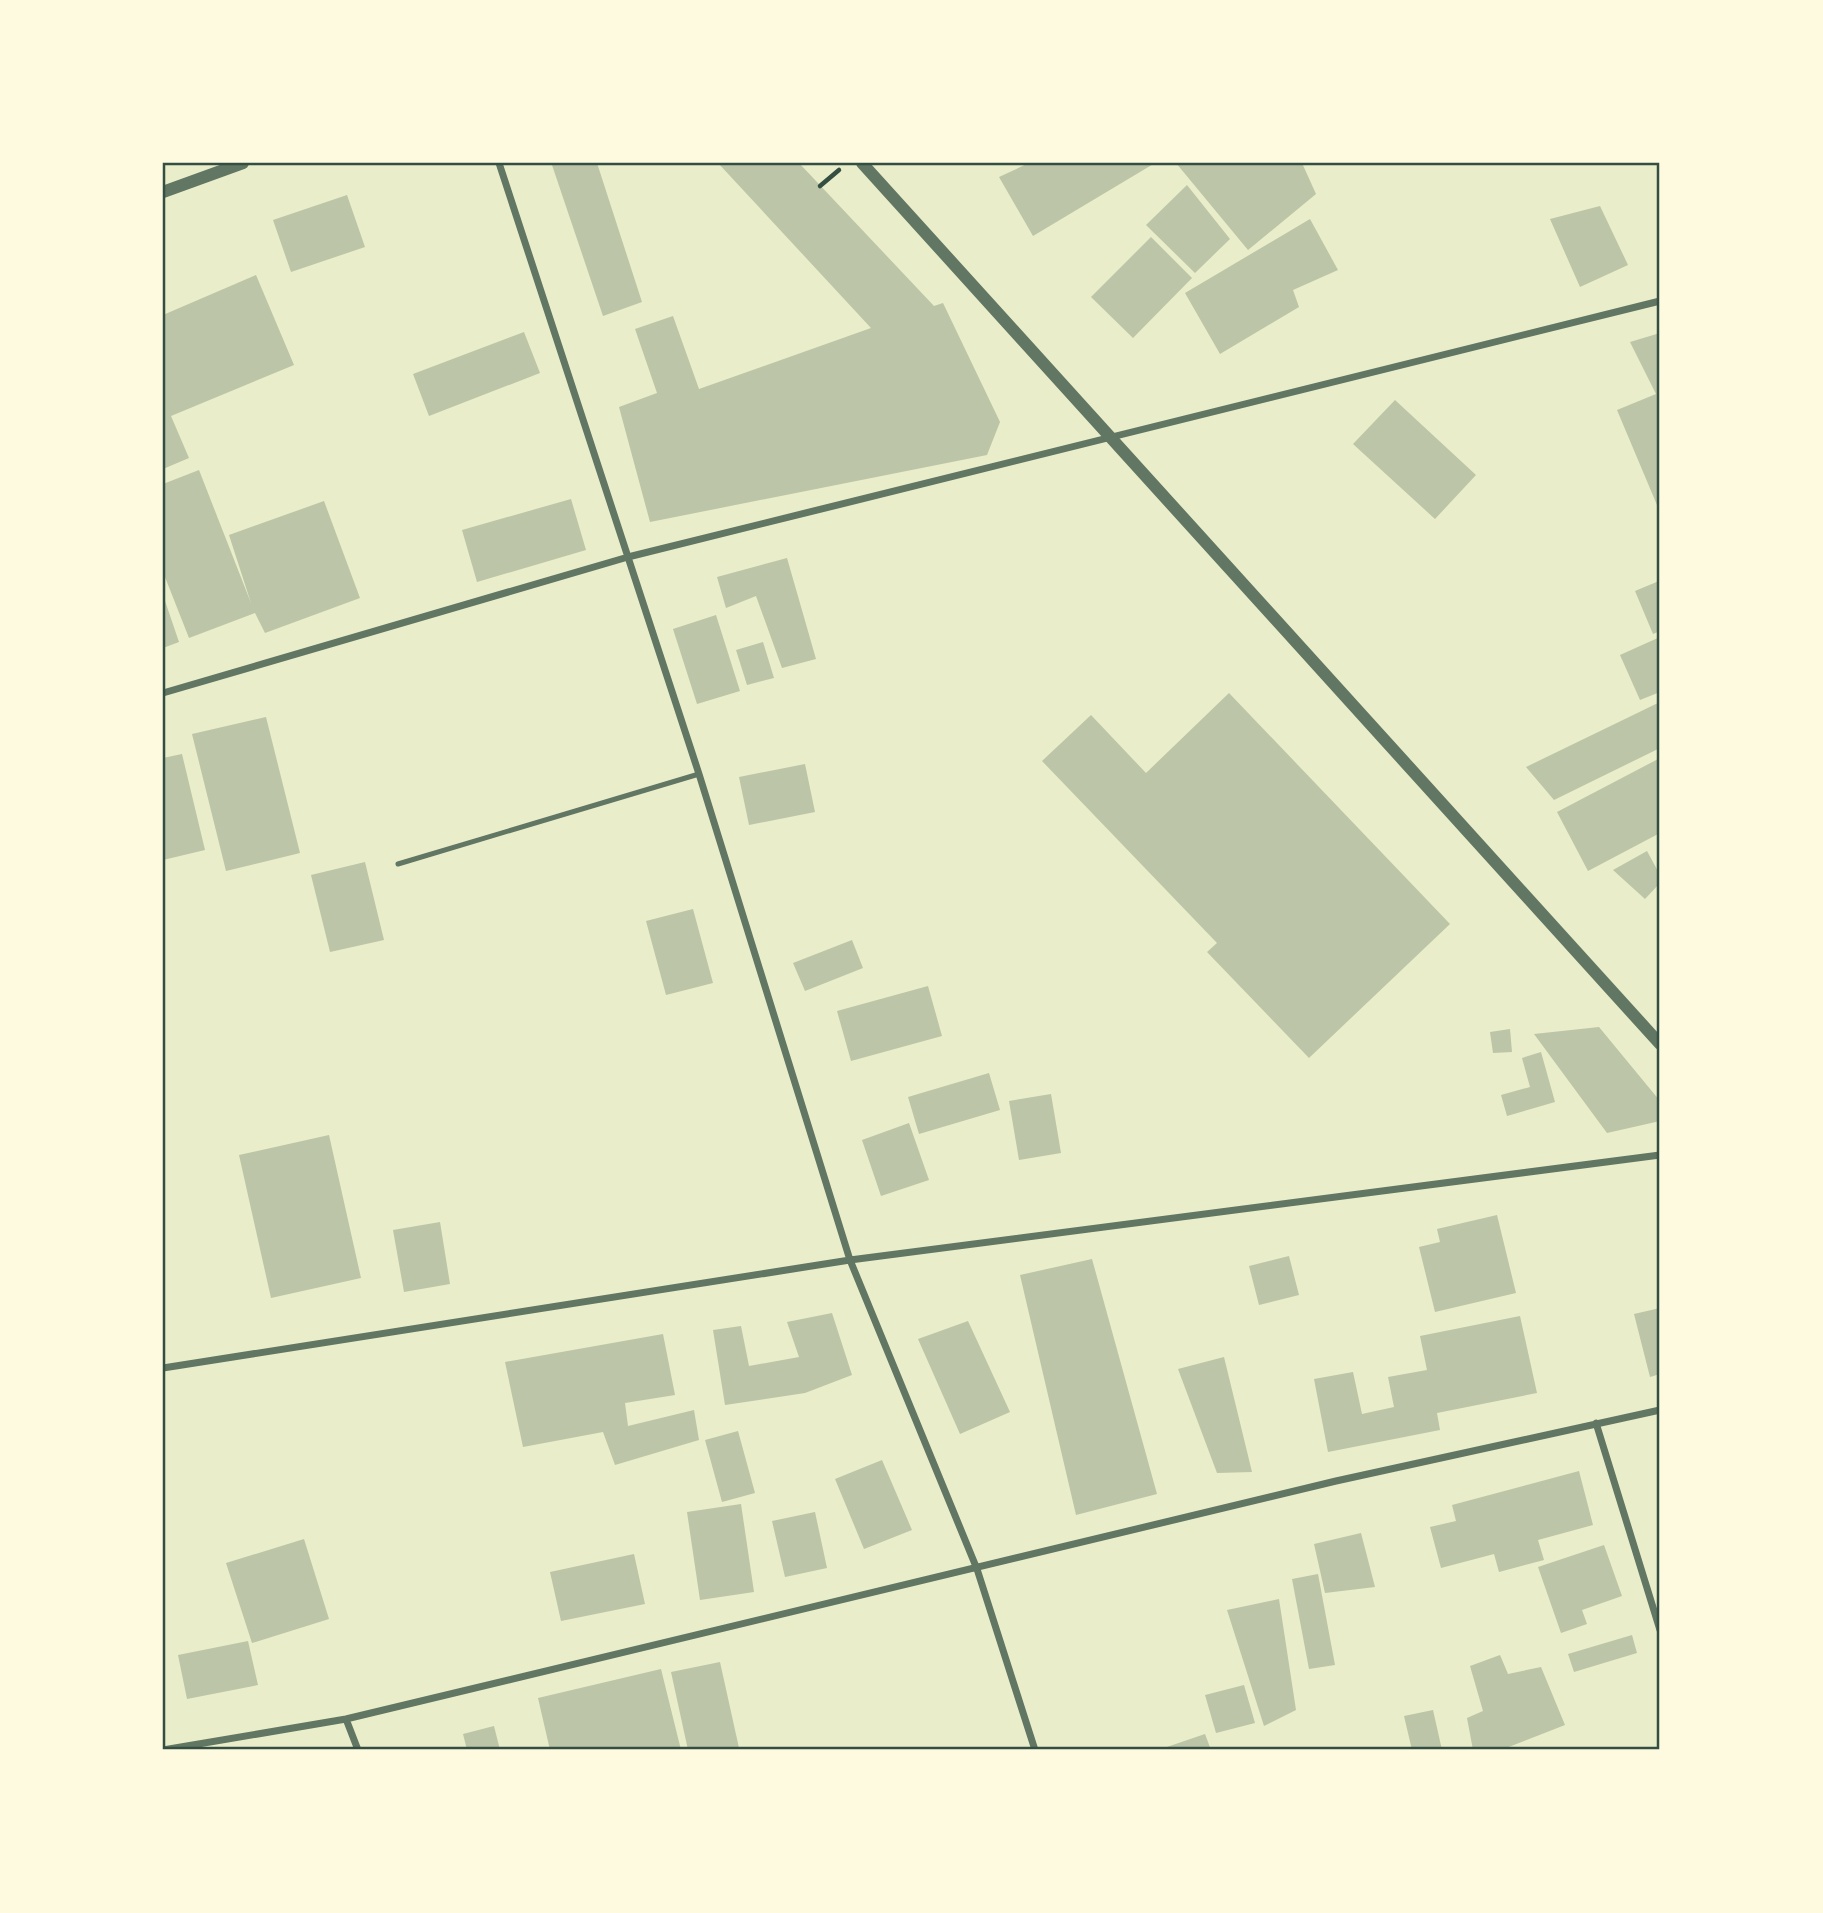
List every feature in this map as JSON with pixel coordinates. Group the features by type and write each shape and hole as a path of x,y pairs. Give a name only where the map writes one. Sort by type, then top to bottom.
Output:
{"street":[{"path":"163,192 243,163"},
{"path":"499,163 699,774 850,1260 976,1569 1035,1750"},
{"path":"862,163 1660,1044"},
{"path":"163,692 628,557 1660,301"},
{"path":"163,1368 850,1260 1660,1156"},
{"path":"163,1750 346,1719 1336,1481 1660,1410"},
{"path":"1596,1423 1660,1630"},
{"path":"346,1719 358,1750"}],"lane":[{"path":"397,864 699,774"}],"path":[{"path":"820,186 847,163"}],"building":[{"path":"597,163 642,302 603,316 552,165"},
{"path":"718,163 799,163 934,306 943,303 1000,422 987,455 650,522 619,407 657,393 635,329 673,316 699,389 871,328"},
{"path":"1029,163 1155,163 1033,236 999,177"},
{"path":"1176,163 1302,163 1316,194 1248,250"},
{"path":"1187,185 1230,239 1195,273 1146,225"},
{"path":"347,195 365,247 291,272 273,220"},
{"path":"1600,206 1628,265 1580,287 1550,219"},
{"path":"1310,219 1338,270 1293,290 1299,307 1220,354 1185,293"},
{"path":"1151,237 1192,278 1133,338 1091,297"},
{"path":"256,275 294,365 171,416 189,458 163,469 163,315"},
{"path":"524,332 540,373 429,416 413,374"},
{"path":"1660,333 1660,503 1657,505 1617,410 1656,394 1630,342"},
{"path":"1395,400 1476,475 1435,519 1353,444"},
{"path":"199,470 251,603 229,535 324,501 360,598 265,633 255,613 189,638 163,572 163,484"},
{"path":"571,499 586,550 477,582 462,530"},
{"path":"787,558 816,659 782,668 756,596 726,608 717,577"},
{"path":"1659,581 1660,631 1653,634 1635,591"},
{"path":"163,595 179,642 163,648"},
{"path":"716,615 740,691 697,704 673,629"},
{"path":"1660,637 1660,692 1640,700 1620,655"},
{"path":"763,642 774,678 747,685 736,650"},
{"path":"1229,693 1450,924 1309,1058 1207,952 1217,943 1042,761 1091,715 1146,773"},
{"path":"1660,702 1660,748 1554,800 1526,767"},
{"path":"266,717 300,853 226,871 192,734"},
{"path":"182,754 205,850 163,860 163,758"},
{"path":"1660,758 1660,833 1588,871 1557,812"},
{"path":"805,764 815,812 749,825 739,777"},
{"path":"1647,851 1660,875 1660,883 1645,899 1613,870"},
{"path":"365,862 384,940 330,952 311,875"},
{"path":"693,909 713,983 666,995 646,921"},
{"path":"852,940 863,968 805,991 793,963"},
{"path":"928,986 942,1036 851,1061 837,1011"},
{"path":"1599,1027 1660,1101 1660,1121 1607,1133 1534,1034"},
{"path":"1510,1029 1512,1052 1493,1053 1490,1032"},
{"path":"1541,1052 1555,1102 1507,1116 1501,1095 1530,1087 1522,1058"},
{"path":"989,1073 1000,1110 919,1134 908,1097"},
{"path":"1051,1094 1061,1153 1019,1160 1009,1101"},
{"path":"909,1123 929,1180 881,1196 862,1140"},
{"path":"329,1135 361,1278 271,1298 239,1155"},
{"path":"1497,1215 1516,1293 1435,1312 1419,1247 1440,1242 1437,1229"},
{"path":"440,1222 450,1284 404,1292 393,1230"},
{"path":"1289,1256 1299,1295 1259,1305 1249,1266"},
{"path":"1092,1259 1157,1494 1076,1515 1020,1275"},
{"path":"1660,1308 1660,1374 1650,1377 1634,1314"},
{"path":"832,1313 852,1375 805,1393 725,1405 713,1330 741,1326 749,1366 799,1357 787,1322"},
{"path":"1520,1316 1537,1393 1437,1413 1440,1430 1328,1452 1314,1379 1353,1372 1362,1414 1394,1407 1388,1377 1427,1370 1420,1336"},
{"path":"968,1321 1010,1412 960,1434 918,1339"},
{"path":"663,1334 675,1395 625,1403 628,1426 694,1410 699,1440 615,1465 603,1432 523,1447 505,1362"},
{"path":"1224,1357 1252,1472 1217,1473 1178,1369"},
{"path":"738,1431 755,1493 722,1502 705,1440"},
{"path":"882,1460 912,1530 864,1549 835,1479"},
{"path":"1579,1471 1593,1525 1538,1540 1544,1560 1499,1572 1494,1554 1441,1568 1430,1527 1456,1521 1452,1505"},
{"path":"741,1504 754,1592 700,1600 687,1512"},
{"path":"815,1512 827,1568 785,1577 772,1521"},
{"path":"1361,1533 1375,1587 1325,1593 1314,1544"},
{"path":"304,1539 329,1619 252,1643 226,1563"},
{"path":"1604,1545 1622,1596 1582,1610 1587,1624 1561,1633 1538,1567"},
{"path":"634,1554 645,1604 561,1621 550,1572"},
{"path":"1318,1574 1335,1665 1309,1669 1292,1579"},
{"path":"1279,1599 1296,1710 1264,1726 1227,1610"},
{"path":"1632,1635 1637,1653 1574,1672 1568,1654"},
{"path":"248,1641 258,1685 187,1699 178,1655"},
{"path":"1500,1655 1508,1674 1541,1667 1565,1725 1501,1750 1473,1750 1467,1718 1483,1711 1470,1666"},
{"path":"720,1662 739,1748 688,1750 671,1672"},
{"path":"661,1669 681,1750 550,1750 538,1698"},
{"path":"1244,1685 1255,1723 1216,1733 1205,1695"},
{"path":"1433,1710 1442,1750 1412,1750 1404,1716"},
{"path":"494,1726 500,1750 467,1750 463,1734"},
{"path":"1205,1734 1211,1750 1158,1750"}]}
